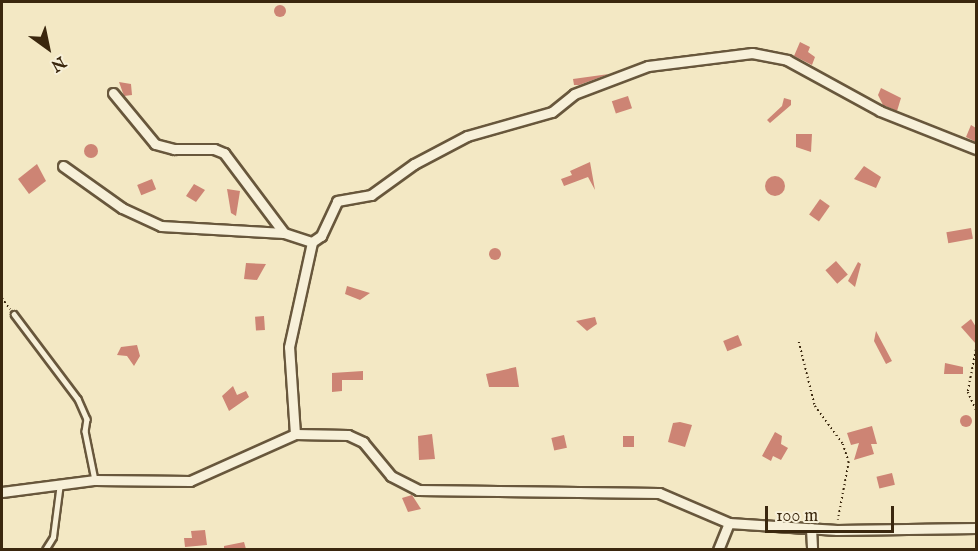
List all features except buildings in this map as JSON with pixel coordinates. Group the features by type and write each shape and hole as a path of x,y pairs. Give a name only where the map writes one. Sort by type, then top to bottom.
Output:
{"street":[{"path":"295,434 289,347 312,242 321,236 337,201 371,195 414,164 467,136 552,112 574,94 648,66 752,53 787,60 880,111 976,149"},
{"path":"113,93 155,144 174,149 214,149 224,153 284,233"},
{"path":"63,166 122,208 161,226 284,233 312,242"},
{"path":"2,492 95,480 190,481 295,434 348,435 363,442 391,476 418,490 659,493 729,523 837,530 976,528"},
{"path":"718,549 729,523"},
{"path":"811,528 812,549"}],"lane":[{"path":"14,314 78,399 87,419 85,431 95,480"},
{"path":"45,549 53,537 60,483"}],"path":[{"path":"2,298 14,314"},
{"path":"799,342 815,406 843,444 849,462 837,530"},
{"path":"976,350 968,392 976,410"}]}
